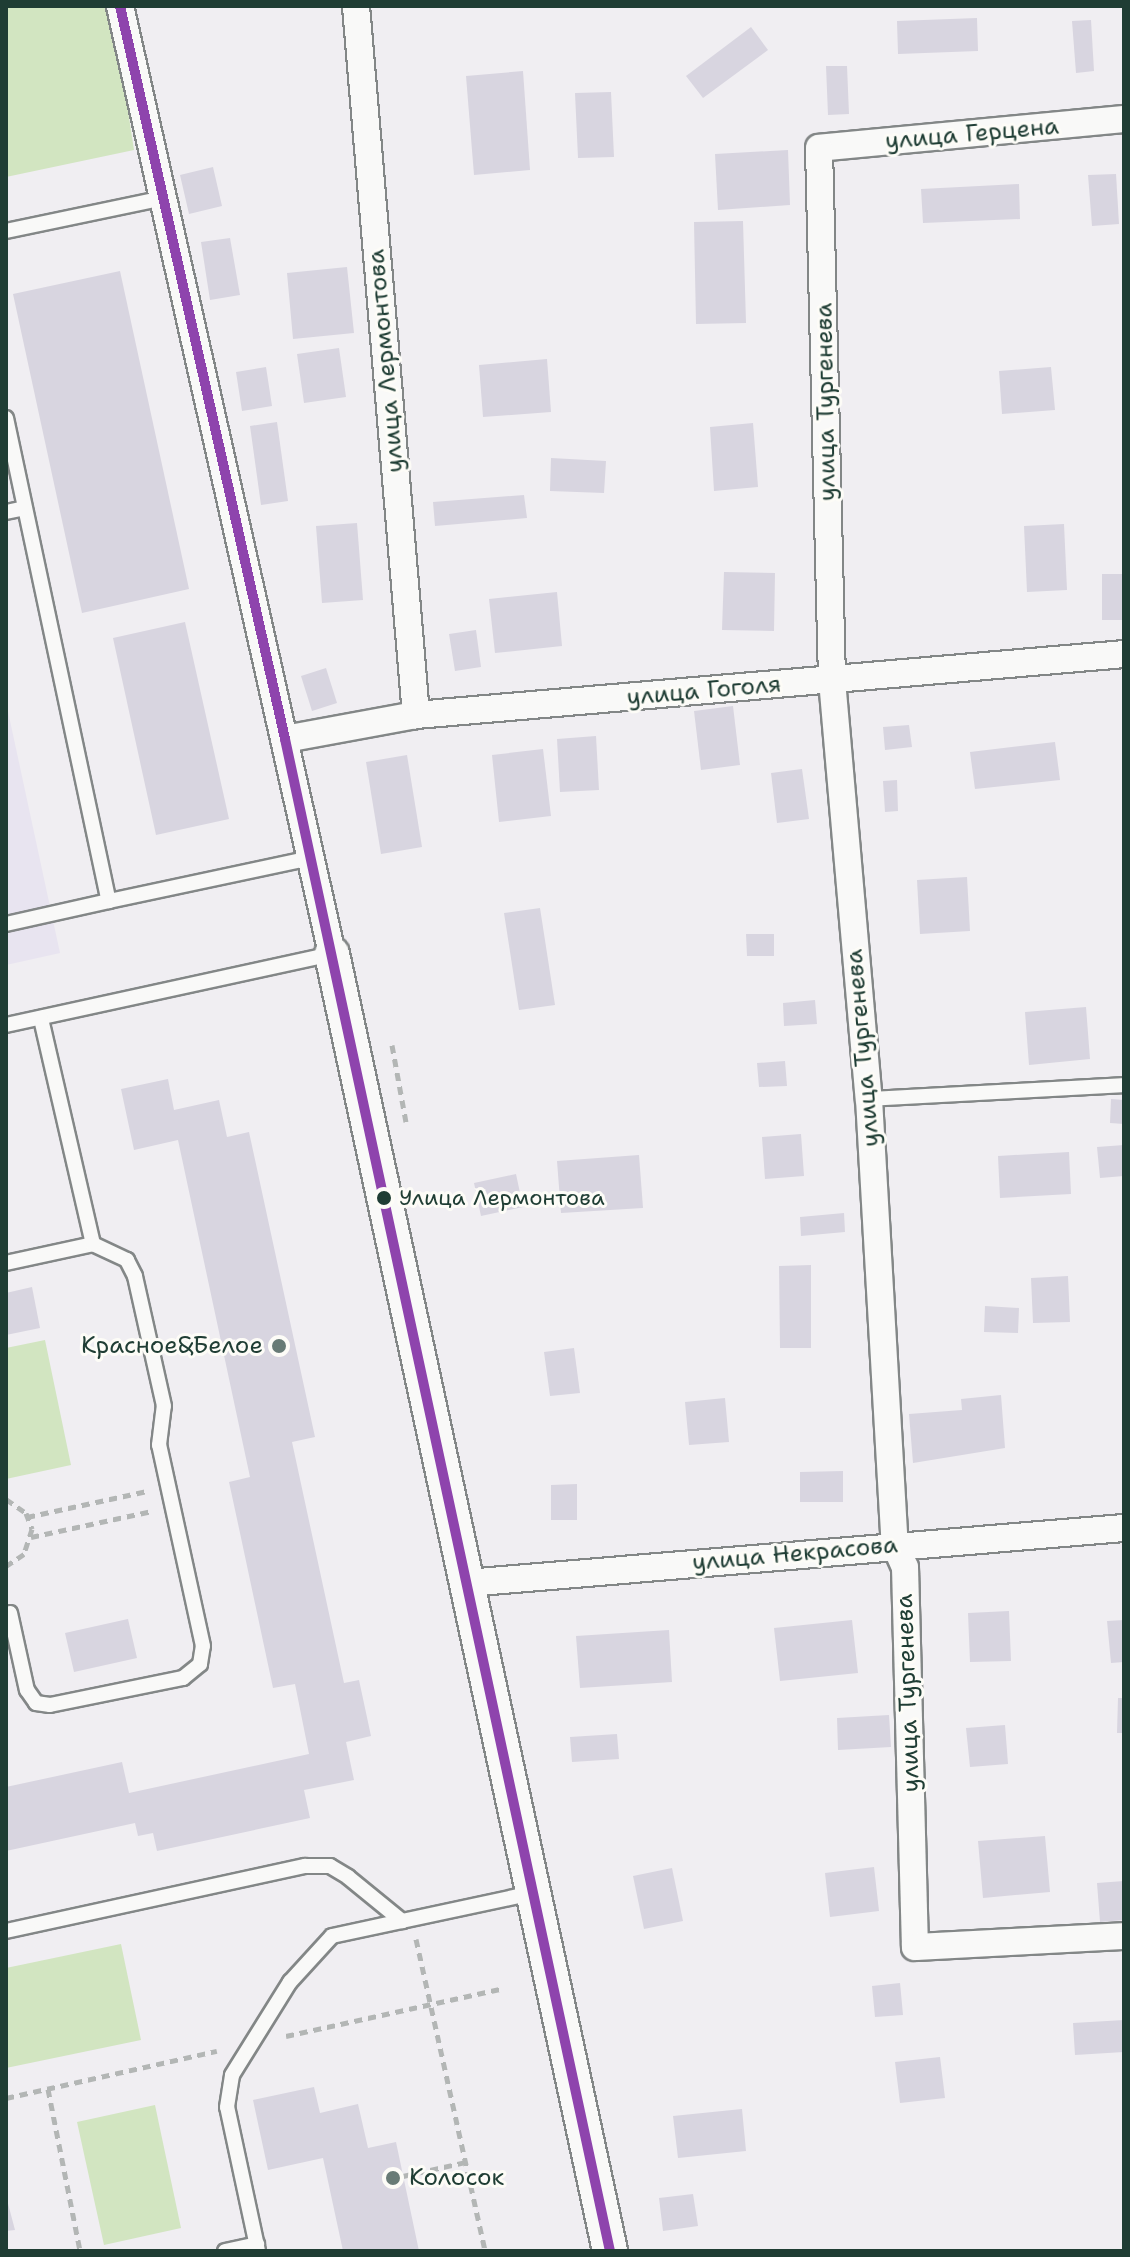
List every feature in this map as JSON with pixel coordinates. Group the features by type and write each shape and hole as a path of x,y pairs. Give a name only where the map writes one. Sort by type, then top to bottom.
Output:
{"street":[{"path":"120,6 332,954 610,2251"},
{"name":"улица Лермонтова","path":"356,6 416,715"},
{"name":"улица Герцена","path":"819,148 1124,119"},
{"name":"улица Тургенева","path":"819,148 832,680 869,1099 895,1545 905,1567 915,1947 1124,1936"},
{"name":"улица Гоголя","path":"285,739 416,715 1124,654"},
{"name":"улица Некрасова","path":"467,1583 1124,1528"}],"lane":[{"path":"6,231 164,198"},
{"path":"6,418 109,901"},
{"path":"6,512 25,508"},
{"path":"6,924 311,858"},
{"path":"6,1025 332,954"},
{"path":"41,1018 93,1244"},
{"path":"869,1099 1124,1085"},
{"path":"6,1263 93,1244 127,1260 135,1276 164,1406 159,1445 203,1646 200,1664 183,1678 50,1705 36,1703 27,1690 10,1613"},
{"path":"6,1931 305,1866 330,1866 407,1920"},
{"path":"225,2251 258,2248 227,2107 232,2075 290,1982 332,1936 533,1893"}],"path":[{"path":"27,1517 168,1486"},
{"path":"6,1499 27,1517 31,1537 24,1554 6,1566"},
{"path":"31,1537 173,1506"},
{"path":"407,1920 485,2251"},
{"path":"48,2089 80,2251"},
{"path":"403,2176 466,2162"}],"shaded area":[{"path":"6,702 60,953 6,965"}],"green space":[{"path":"6,6 112,6 134,150 6,177"},
{"path":"45,1340 71,1465 6,1479 6,1348"},
{"path":"121,1944 141,2040 6,2068 6,1968"},
{"path":"155,2105 181,2228 104,2245 77,2122"}],"building":[{"path":"977,18 978,51 898,54 897,21"},
{"path":"1091,20 1094,71 1076,73 1072,21"},
{"path":"751,27 768,50 703,98 686,76"},
{"path":"826,66 847,66 849,114 828,115"},
{"path":"523,71 530,170 474,175 466,76"},
{"path":"611,92 614,157 578,158 575,93"},
{"path":"788,150 790,205 718,210 715,154"},
{"path":"213,167 222,206 189,214 180,175"},
{"path":"1116,174 1119,224 1092,226 1088,175"},
{"path":"1019,184 1020,219 923,223 921,189"},
{"path":"743,221 746,323 696,324 694,222"},
{"path":"230,238 240,295 210,300 201,242"},
{"path":"347,267 354,333 293,339 287,273"},
{"path":"120,271 189,589 82,613 13,294"},
{"path":"339,348 346,397 304,403 297,354"},
{"path":"547,359 551,412 483,417 479,365"},
{"path":"266,367 272,406 242,411 236,372"},
{"path":"1051,367 1055,410 1002,414 999,371"},
{"path":"277,422 288,501 261,505 250,426"},
{"path":"753,423 758,487 714,491 710,427"},
{"path":"551,458 606,461 604,493 550,491"},
{"path":"524,495 527,518 435,526 433,502"},
{"path":"357,523 363,600 322,603 316,526"},
{"path":"1064,524 1067,590 1027,592 1024,526"},
{"path":"724,572 775,573 774,631 722,630"},
{"path":"1102,574 1124,574 1124,620 1102,620"},
{"path":"557,592 562,646 495,653 489,599"},
{"path":"185,622 229,819 156,835 113,638"},
{"path":"476,630 481,667 455,671 449,634"},
{"path":"326,668 337,703 312,711 301,676"},
{"path":"733,706 740,765 701,770 694,711"},
{"path":"909,725 912,747 885,750 883,727"},
{"path":"596,736 599,790 560,792 557,739"},
{"path":"1055,742 1060,780 975,789 970,752"},
{"path":"543,749 551,816 499,822 492,755"},
{"path":"407,755 422,847 381,854 366,762"},
{"path":"802,769 809,819 777,823 771,773"},
{"path":"897,780 898,811 885,812 883,781"},
{"path":"967,877 970,931 920,934 917,880"},
{"path":"540,908 555,1005 519,1010 504,913"},
{"path":"746,934 774,934 774,956 747,956"},
{"path":"815,1000 817,1024 784,1026 783,1003"},
{"path":"1086,1007 1090,1059 1029,1065 1025,1012"},
{"path":"785,1061 787,1086 759,1087 757,1063"},
{"path":"168,1079 174,1110 219,1100 227,1137 249,1132 315,1437 292,1442 344,1683 359,1680 371,1736 346,1742 354,1780 304,1790 310,1818 157,1851 153,1833 138,1836 135,1823 6,1851 6,1787 122,1762 129,1793 309,1754 295,1684 273,1688 229,1482 250,1477 178,1140 134,1150 121,1089"},
{"path":"1111,1099 1124,1100 1124,1124 1110,1123"},
{"path":"801,1134 804,1176 765,1179 762,1137"},
{"path":"1124,1145 1124,1176 1100,1178 1097,1147"},
{"path":"1069,1152 1071,1194 1000,1198 998,1156"},
{"path":"639,1155 643,1208 561,1213 557,1161"},
{"path":"516,1174 523,1207 481,1216 474,1183"},
{"path":"844,1213 845,1232 801,1236 800,1217"},
{"path":"811,1265 811,1348 780,1348 779,1266"},
{"path":"1068,1276 1070,1322 1033,1323 1031,1278"},
{"path":"32,1287 40,1328 6,1335 6,1293"},
{"path":"985,1306 1019,1308 1018,1333 984,1332"},
{"path":"574,1348 580,1393 550,1396 544,1352"},
{"path":"1001,1395 1005,1448 913,1463 909,1414 962,1410 961,1399"},
{"path":"725,1398 729,1442 689,1445 685,1402"},
{"path":"843,1471 843,1502 800,1502 800,1472"},
{"path":"577,1484 577,1520 551,1520 551,1485"},
{"path":"1009,1611 1011,1661 970,1662 968,1613"},
{"path":"128,1619 137,1658 74,1672 65,1633"},
{"path":"852,1620 858,1673 780,1681 774,1628"},
{"path":"1124,1620 1124,1662 1111,1663 1107,1621"},
{"path":"669,1630 672,1682 580,1688 576,1636"},
{"path":"1118,1698 1124,1698 1124,1733 1117,1733"},
{"path":"889,1715 891,1747 838,1750 837,1718"},
{"path":"1005,1725 1008,1764 970,1767 966,1728"},
{"path":"617,1734 619,1759 572,1762 570,1737"},
{"path":"1045,1836 1050,1892 983,1898 978,1841"},
{"path":"874,1867 879,1911 830,1917 825,1873"},
{"path":"672,1868 683,1921 644,1929 633,1876"},
{"path":"1124,1881 1124,1920 1100,1922 1097,1883"},
{"path":"900,1983 903,2015 875,2017 872,1986"},
{"path":"1124,2020 1124,2052 1075,2055 1073,2023"},
{"path":"940,2057 945,2098 900,2103 895,2062"},
{"path":"314,2087 320,2113 358,2104 368,2148 396,2142 419,2251 343,2251 323,2158 268,2170 253,2100"},
{"path":"742,2109 746,2151 678,2158 673,2116"},
{"path":"693,2194 698,2226 663,2231 659,2198"},
{"path":"6,2196 15,2230 6,2231"}],"transit line":[{"path":"120,6 285,739 610,2251"}],"place":[{"name":"Улица Лермонтова","path":"384,1198"},
{"name":"Красное&Белое","path":"279,1346"},
{"name":"Колосок","path":"393,2178"}]}
